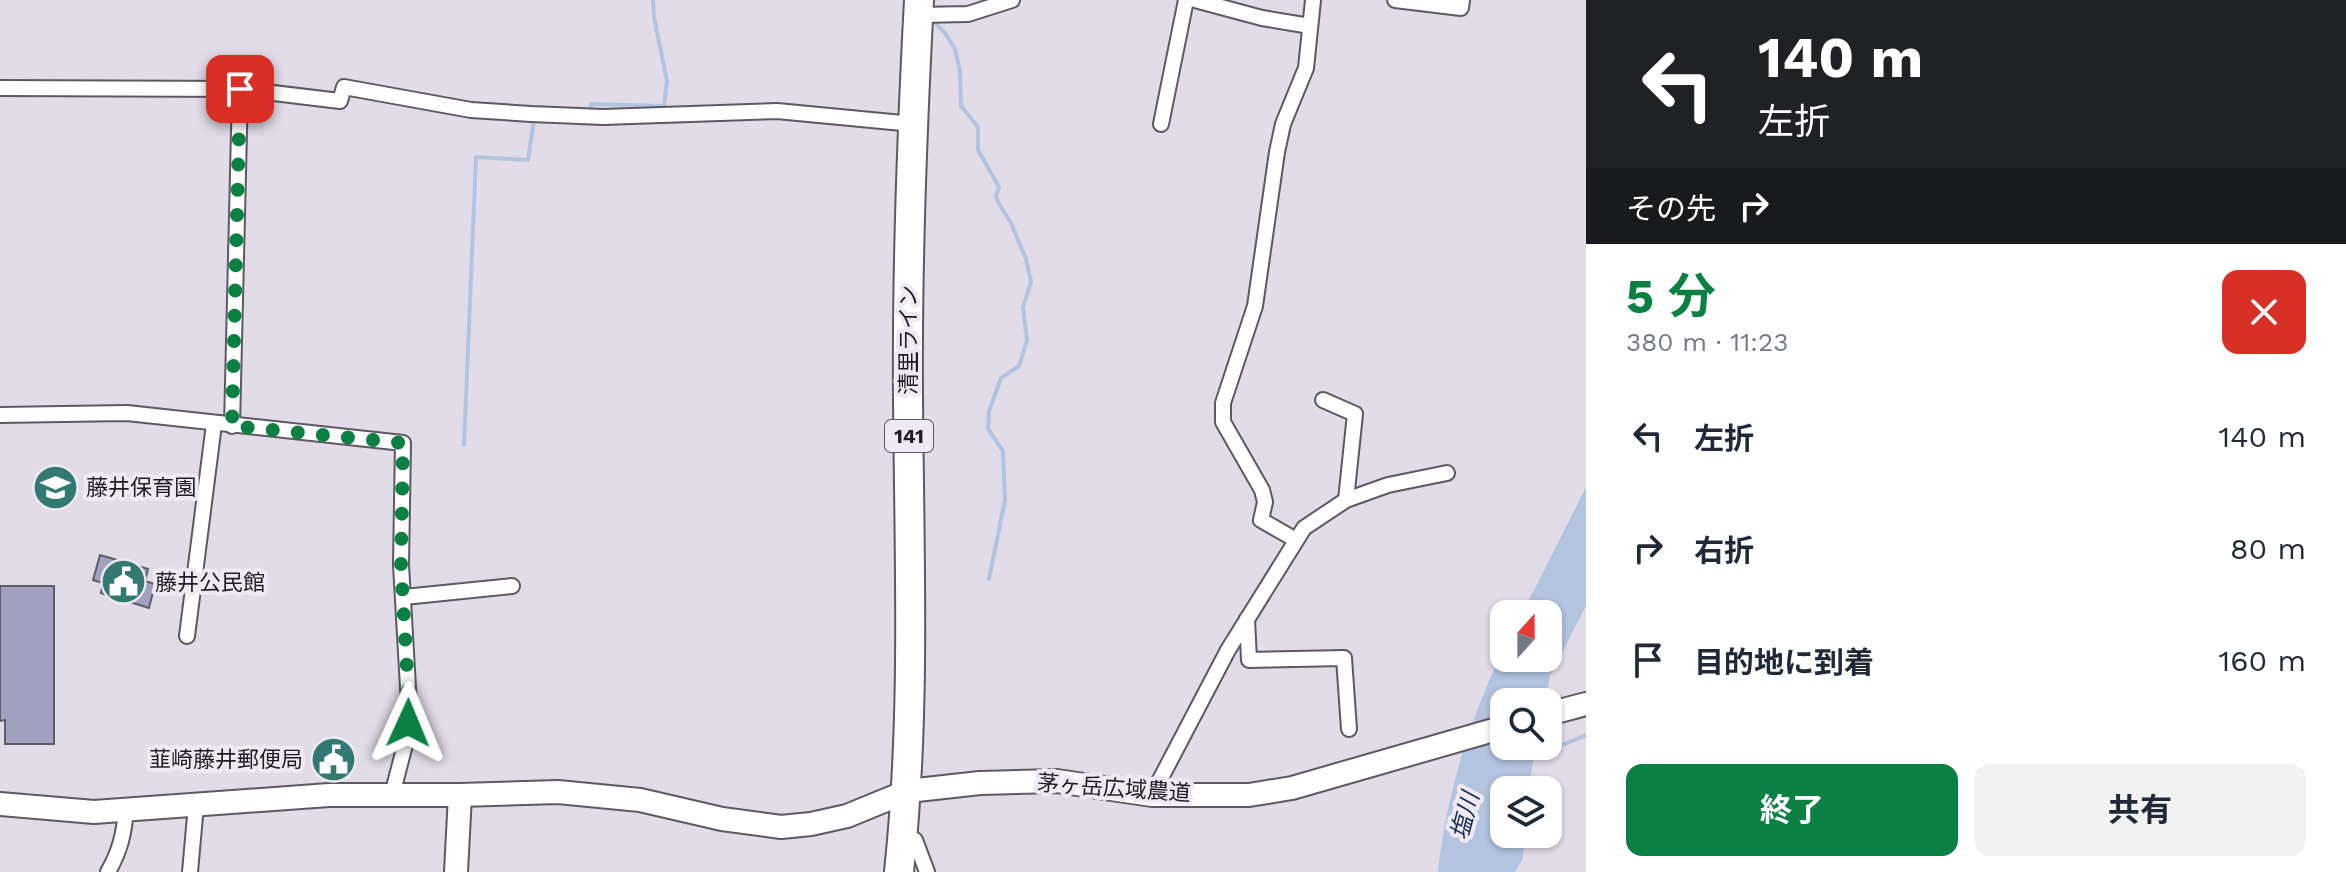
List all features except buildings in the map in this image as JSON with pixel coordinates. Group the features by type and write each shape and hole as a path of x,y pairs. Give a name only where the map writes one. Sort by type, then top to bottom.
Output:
{"highway":[{"name":"清里ライン","path":"899,872 908,791 912,663 908,278 919,7"}],"street":[{"path":"919,7 968,14 1012,0"},
{"path":"1161,124 1186,0"},
{"path":"1195,0 1262,18 1310,26"},
{"path":"1296,540 1261,520 1265,502 1262,490 1223,422 1223,403 1255,306 1277,152 1283,124 1306,68 1313,0"},
{"path":"1395,0 1461,8 1462,0"},
{"path":"0,88 240,89 340,101 344,87 471,110 545,115 603,117 777,111 913,124"},
{"path":"232,426 240,89"},
{"path":"1323,400 1355,414 1346,500"},
{"path":"0,415 127,413 403,443 401,565 409,705 406,741 392,795"},
{"path":"187,636 214,424"},
{"path":"1152,795 1228,650 1304,528 1346,500 1388,485 1447,473"},
{"path":"404,597 512,586"},
{"path":"1247,619 1249,660 1344,658 1349,729"},
{"path":"1562,710 1586,704"},
{"name":"茅ヶ岳広域農道","path":"0,804 94,812 329,795 558,792 640,800 722,819 781,827 847,816 908,791 980,783 1057,781 1152,795 1249,795 1292,788 1490,731"},
{"path":"456,872 460,795"},
{"path":"190,872 196,805"},
{"path":"108,872 122,844 126,810"},
{"path":"903,834 915,840 927,872"}],"water":[{"path":"1586,487 1586,606 1562,653 1562,600 1529,600"},
{"name":"塩川","path":"1493,672 1552,672 1548,688 1490,688 1490,760 1533,760 1531,776 1490,776 1490,848 1524,848 1523,858 1515,872 1438,872 1453,786 1470,729"}],"waterway":[{"path":"590,113 591,104 664,106 667,81 653,0"},
{"path":"933,18 955,49 960,71 961,106 978,127 978,150 999,187 998,202 1011,223 1026,259 1031,282 1023,307 1027,340 1019,366 1001,378 989,411 988,429 1003,451 1005,500 989,579"},
{"path":"464,445 476,157 528,160 534,120"},
{"path":"1562,745 1586,735"}],"place":[{"name":"藤井保育園","path":"55,487"},
{"name":"藤井公民館","path":"124,582"},
{"name":"韮崎藤井郵便局","path":"334,759"}],"route":[{"path":"240,89 232,426 403,443 401,565 408,723"}]}
